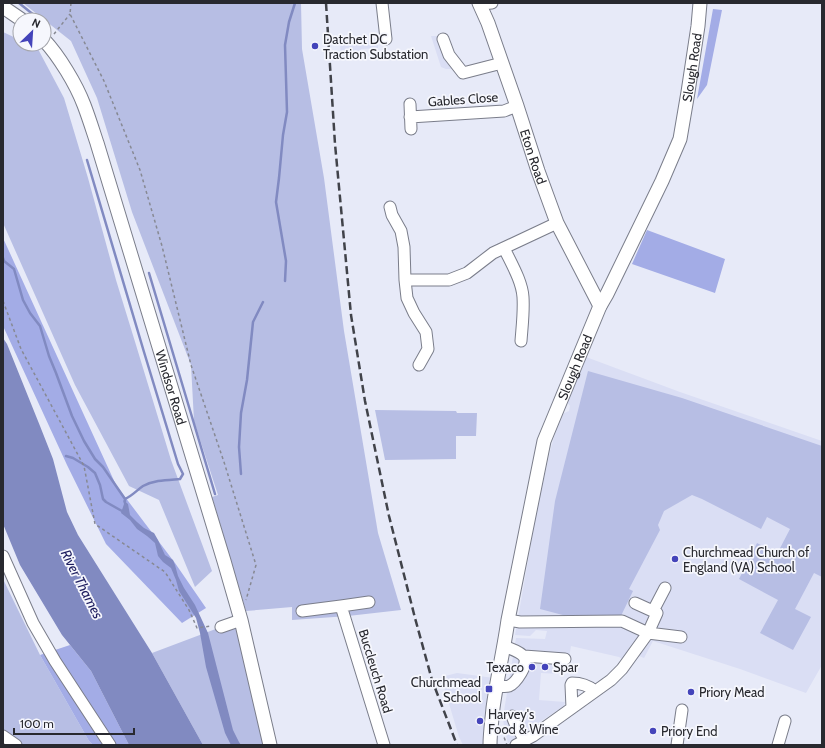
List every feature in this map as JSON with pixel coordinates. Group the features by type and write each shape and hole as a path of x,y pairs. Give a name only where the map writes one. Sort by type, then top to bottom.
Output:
{"main road":[{"name":"Eton Road","path":"484,3 488,23 557,223 600,306"},
{"name":"Slough Road","path":"490,745 496,686 544,441 600,306 659,188 680,139 697,34 700,3"},
{"path":"3,7 12,13"},
{"name":"Windsor Road","path":"52,51 75,85 84,105 224,561 241,620 270,745"}],"street":[{"path":"382,3 386,39"},
{"path":"444,39 449,55 463,73 502,63"},
{"path":"410,104 411,128"},
{"name":"Gables Close","path":"410,117 504,111 517,106"},
{"path":"390,207 392,215 401,231 404,247 407,298 414,313 426,332 428,349 420,365"},
{"path":"405,280 449,280 468,273 493,253 557,223"},
{"path":"504,248 520,285 523,297 521,341"},
{"path":"3,556 33,623 51,655 110,745"},
{"path":"653,611 664,588"},
{"path":"302,611 369,602"},
{"path":"512,716 520,742 533,736 611,680 622,670 648,633 657,613 635,603"},
{"name":"Buccleuch Road","path":"341,606 384,745"},
{"path":"221,627 241,620"},
{"path":"508,620 520,622 622,621 648,633 682,638"},
{"path":"504,646 524,656 565,659"},
{"path":"496,686 509,686 517,680 522,672 525,660 524,656"},
{"path":"572,708 572,683 591,687 595,691"},
{"path":"677,745 682,710"},
{"path":"778,745 785,721"},
{"path":"3,736 16,745"}],"path":[{"path":"71,3 70,14 104,80 140,170 162,246 191,365 224,462 256,565 241,620"},
{"path":"52,33 70,14"},
{"path":"3,301 21,348 84,466 95,524 165,572 189,610 197,628 207,626"}],"shaded area":[{"path":"23,3 301,3 302,49 324,178 344,331 378,533 401,610 292,620 292,607 246,611 212,497 218,495 194,421 191,365 132,212 97,98 71,41 52,26 52,12 34,12"},
{"path":"713,9 722,10 707,85 697,99"},
{"path":"3,32 12,36 12,52 40,52 64,98 116,280 171,460 212,571 195,587 159,500 129,486 75,385 3,223"},
{"path":"431,36 448,36 457,61 457,69 446,69 441,67"},
{"path":"378,41 378,48 361,49 357,57 350,55 341,56 340,43"},
{"path":"647,230 725,259 715,293 632,264"},
{"path":"3,238 116,485 175,563 206,608 182,623 106,544 67,465 3,326"},
{"name":"Churchmead Church of England (VA) School","path":"586,357 680,392 822,441 822,665 806,693 740,669 653,641 644,658 630,652 625,661 619,657 571,646 567,670 562,674 541,673 539,700 565,702 564,706 508,743 503,717 516,638 545,639 547,631 536,630 530,636 515,635 536,515 550,451 558,424 562,414 569,411 570,406 567,402"},
{"path":"588,371 682,398 822,446 822,577 814,573 795,609 811,617 793,650 760,633 778,600 739,579 757,543 777,554 790,529 767,517 761,529 692,495 664,511 658,525 660,530 629,589 633,591 620,618 574,618 540,609 555,501"},
{"path":"375,410 456,411 457,413 477,413 476,436 456,436 456,459 385,460"},
{"path":"3,579 40,655 89,741 93,745 18,745 3,735"},
{"path":"241,620 272,745 203,745 152,653"},
{"path":"70,645 91,671 129,745 93,745 89,741 40,655"},
{"path":"457,673 494,678 484,745 463,745 459,737 441,677"}],"water":[{"name":"River Thames","path":"3,338 7,344 53,459 67,512 78,535 152,653 203,745 129,745 91,671 62,635 20,565 3,524"},
{"path":"123,500 128,504 130,515 144,528 154,533 165,555 173,560 178,576 195,605 208,633 233,730 241,745 231,745 225,733 206,667 196,618 179,591 171,568 158,556 155,543 137,529 130,520 121,513 124,504"}],"waterway":[{"path":"19,3 30,12"},
{"path":"285,281 286,261 276,202 287,112 285,45 289,22 295,3"},
{"path":"87,160 178,464 183,474 180,479 147,484 125,499"},
{"path":"3,258 4,261 14,269 23,300 30,313 40,326 49,356 72,416 84,441 95,459 103,467 125,499 125,502"},
{"path":"149,273 215,494"},
{"path":"241,474 239,447 241,413 247,380 253,322 263,302"},
{"path":"66,456 73,458 95,473 100,485 103,499 122,511"}],"railway":[{"path":"326,3 335,144 351,315 365,401 389,516 415,618 432,680 457,745"}],"place":[{"name":"Datchet DC Traction Substation","path":"315,46"},
{"name":"Churchmead Church of England (VA) School","path":"675,559"},
{"name":"Texaco","path":"532,667"},
{"name":"Spar","path":"545,667"},
{"name":"Churchmead School","path":"489,689"},
{"name":"Priory Mead","path":"691,692"},
{"name":"Harvey's Food & Wine","path":"480,721"},
{"name":"Priory End","path":"653,731"}]}
